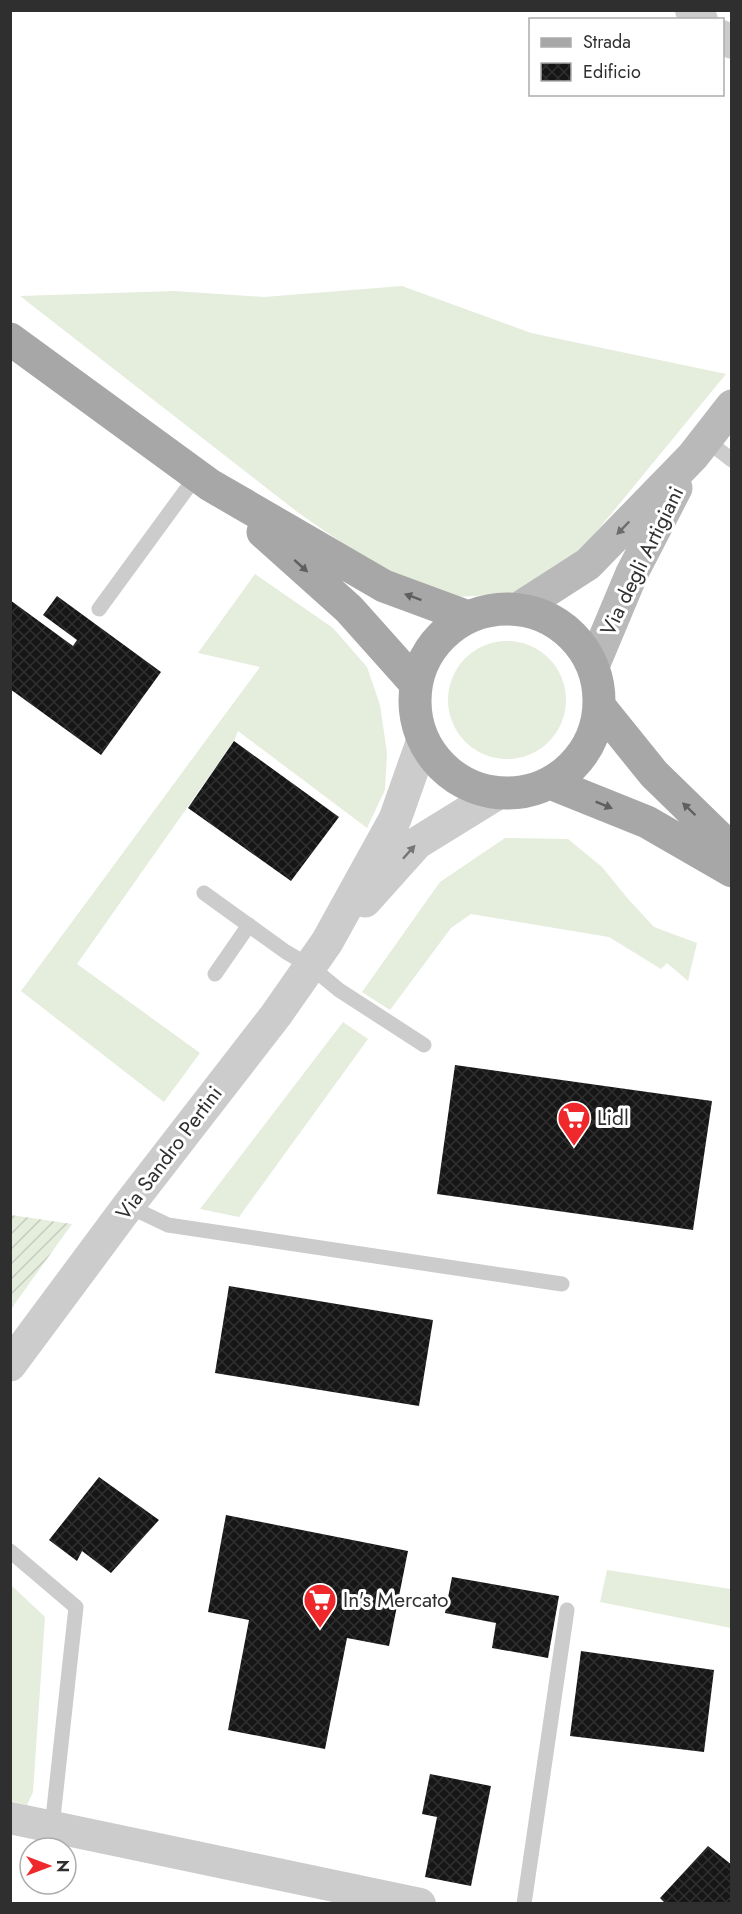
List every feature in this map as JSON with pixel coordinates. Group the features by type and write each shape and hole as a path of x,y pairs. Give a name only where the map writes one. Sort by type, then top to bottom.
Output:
{"main road":[{"path":"10,339 203,480 349,609 416,684"},
{"name":"Via degli Artigiani","path":"518,609 588,564 699,448 732,406"},
{"name":"Via degli Artigiani","path":"593,666 632,573 699,448"},
{"path":"203,480 384,586 468,617"},
{"path":"492,609 518,609 542,614 563,627 581,644 593,666 599,686 600,707 592,737 575,764 550,783 525,792 498,793 468,784 441,766 423,740 415,712 416,684 426,656 444,633 468,617 492,609"},
{"path":"600,707 654,774 732,850"},
{"path":"550,783 647,822 732,871"}],"street":[{"name":"Via Sandro Pertini","path":"319,954 395,819 423,740"},
{"name":"Via Sandro Pertini","path":"10,1365 128,1206 269,1024 319,954 417,843 498,793"},
{"path":"10,1818 420,1904"}],"lane":[{"path":"699,448 732,460"},
{"path":"99,609 203,480"},
{"path":"204,892 286,952 319,954 339,990 424,1045"},
{"path":"215,974 249,925"},
{"path":"128,1206 168,1225 562,1284"},
{"path":"10,1551 76,1607 52,1827"},
{"path":"524,1904 567,1610"}],"green space":[{"path":"402,286 531,333 726,374 570,564 510,594 436,598 383,571 300,514 20,296 174,291 264,297"},
{"path":"255,574 333,628 367,667 380,705 387,753 385,790 367,828 238,731 234,741 77,964 200,1053 164,1102 21,991 260,667 198,653"},
{"path":"507,641 530,645 549,658 562,677 566,700 562,723 549,742 530,755 507,759 484,755 465,742 452,723 448,700 452,677 465,658 484,645"},
{"path":"505,838 568,839 602,867 654,927 697,943 688,981 667,963 661,969 609,937 471,914 451,928 390,1010 362,992 440,882"},
{"path":"343,1022 368,1039 239,1217 200,1209"},
{"path":"10,1215 72,1224 11,1309"},
{"path":"607,1570 731,1589 731,1628 600,1602"},
{"path":"10,1584 45,1617 33,1792 27,1805 11,1801"}],"building":[{"path":"57,596 161,672 101,755 10,689 10,600 73,646 77,640 43,615"},
{"path":"234,741 339,817 291,881 188,808"},
{"path":"455,1065 712,1101 693,1230 437,1194"},
{"path":"229,1286 433,1320 419,1406 215,1373"},
{"path":"99,1477 159,1520 111,1573 82,1551 77,1561 49,1540"},
{"name":"In's Mercato","path":"226,1515 408,1551 389,1646 347,1638 325,1749 228,1730 249,1620 208,1612"},
{"path":"452,1577 559,1596 548,1658 492,1648 496,1623 445,1613"},
{"path":"581,1651 714,1670 704,1752 570,1736"},
{"path":"430,1774 491,1786 471,1886 425,1877 437,1817 422,1814"},
{"path":"708,1846 732,1865 732,1904 666,1904 660,1898"}],"place":[{"name":"Lidl","path":"574,1147"},
{"name":"In's Mercato","path":"320,1629"}]}
